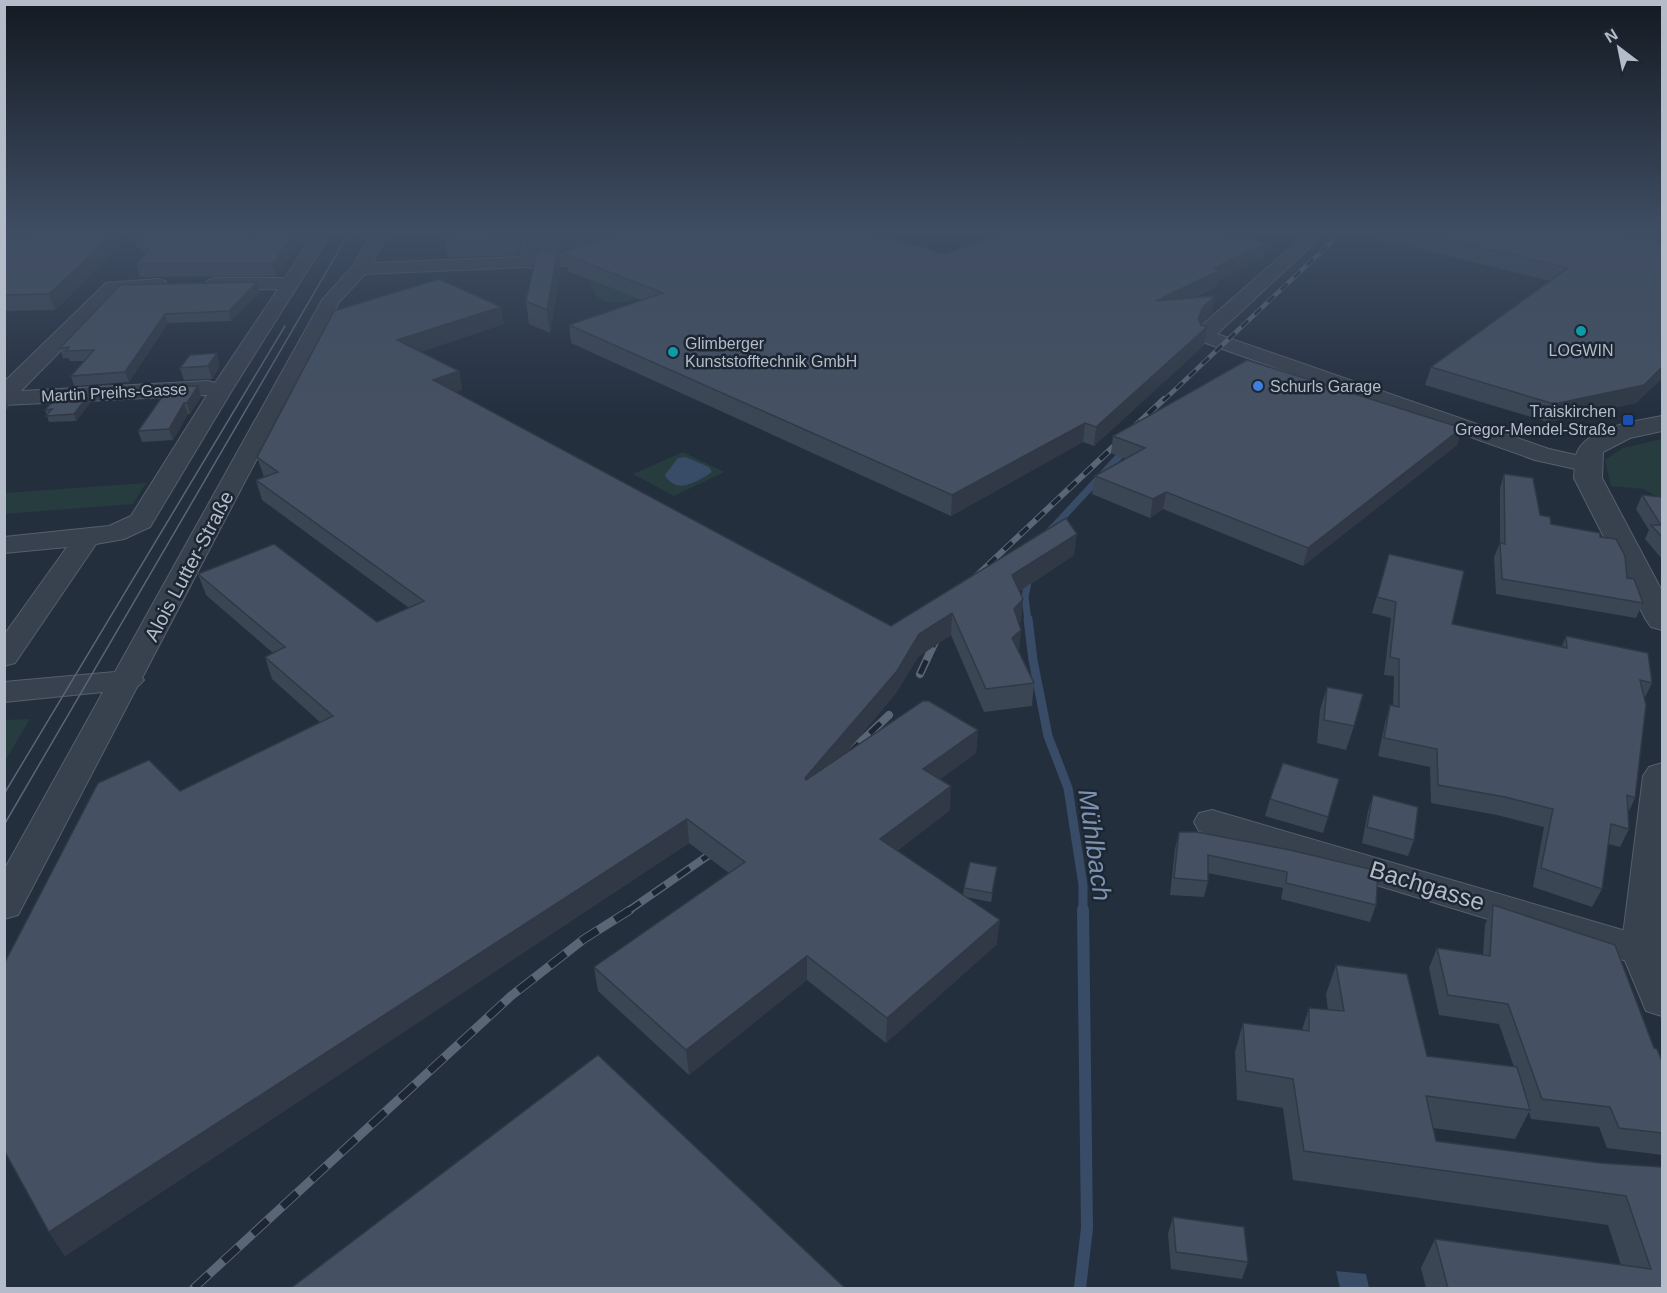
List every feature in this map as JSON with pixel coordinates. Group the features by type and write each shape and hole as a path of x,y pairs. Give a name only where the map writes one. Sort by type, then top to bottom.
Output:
{"street":[{"path":"4,396 107,293"},
{"path":"4,545 115,533 141,520 283,293"},
{"name":"Alois Lutter-Straße","path":"4,905 128,680 331,300 337,293"},
{"path":"1249,293 1208,330 1207,337 1543,455 1589,465"},
{"name":"Martin Preihs-Gasse","path":"4,396 223,387"},
{"path":"1662,424 1621,433 1600,441 1590,452 1588,478 1662,620"},
{"path":"4,657 87,537"},
{"path":"4,692 128,680"},
{"path":"1662,776 1643,951 1662,998"},
{"name":"Bachgasse","path":"1212,822 1643,951"}],"green space":[{"path":"595,293 661,293 614,303 606,302"},
{"path":"1662,439 1662,499 1643,489 1611,486 1605,460 1623,448"},
{"path":"683,452 724,472 674,496 633,474"},
{"path":"146,483 133,504 5,514 5,493"},
{"path":"30,719 5,761 5,720"}],"water":[{"path":"686,457 709,467 712,472 687,485 675,485 665,475 678,458"},
{"path":"1336,1271 1366,1274 1369,1288 1340,1288"}],"building":[{"path":"4,293 50,293 49,294"},
{"path":"112,293 246,293 229,311 165,314 125,372 71,376 94,350 66,351 69,347 60,348"},
{"path":"392,293 471,293 501,307 397,340 459,371 433,380 891,626 1066,518 1077,534 1012,575 1023,599 1014,609 1021,630 1012,638 1034,683 986,689 952,613 919,634 897,671 805,778 806,780 923,701 929,701 978,730 923,769 951,786 880,839 1000,920 887,1018 807,956 686,1050 594,967 745,862 687,819 49,1232 4,1150 4,964 98,783 149,760 180,791 333,716 265,657 285,647 198,574 274,544 377,622 424,601 256,480 278,472 257,457 334,311"},
{"path":"528,293 550,293 547,310 526,301"},
{"path":"662,293 1172,293 1156,301 1215,296 1203,307 1198,319 1201,325 1207,327 1096,427 1085,423 952,495 569,325"},
{"path":"1533,293 1662,293 1662,367 1644,385 1554,404 1431,367"},
{"path":"217,353 208,366 180,368 190,355"},
{"path":"1247,360 1462,428 1308,548 1166,492 1153,499 1095,476 1145,448 1113,436"},
{"path":"198,386 187,403 184,403 169,429 138,431 169,387"},
{"path":"88,396 74,414 46,416 52,409 45,410 56,398"},
{"path":"1504,474 1533,478 1540,515 1550,517 1551,524 1600,533 1600,537 1616,539 1625,556 1627,578 1634,579 1643,603 1502,579 1500,543 1505,544"},
{"path":"1642,495 1662,497 1662,537 1651,525 1661,525"},
{"path":"1389,554 1464,571 1452,624 1567,648 1566,636 1648,653 1652,683 1640,680 1646,705 1635,798 1627,795 1629,829 1611,824 1602,889 1541,868 1553,809 1505,797 1438,785 1437,749 1384,738 1390,705 1399,707 1399,659 1390,657 1396,602 1377,597"},
{"path":"1327,687 1363,694 1354,726 1324,720"},
{"path":"1283,763 1339,779 1328,817 1270,799"},
{"path":"1373,795 1418,807 1414,840 1367,827"},
{"path":"1179,832 1197,832 1290,850 1378,871 1376,905 1286,883 1287,872 1208,855 1208,881 1174,878"},
{"path":"970,862 997,867 992,893 964,888"},
{"path":"1493,905 1615,945 1654,1048 1657,1049 1662,1061 1662,1133 1619,1128 1610,1107 1542,1099 1508,1004 1448,995 1437,948 1490,956"},
{"path":"1336,965 1407,974 1427,1056 1517,1067 1530,1110 1426,1096 1436,1141 1600,1163 1662,1167 1662,1288 1448,1288 1435,1239 1651,1269 1626,1196 1304,1151 1293,1079 1246,1071 1243,1023 1309,1031 1309,1008 1344,1011"},
{"path":"598,1055 845,1288 291,1288"},
{"path":"1173,1217 1244,1227 1248,1262 1176,1252"}],"waterway":[{"name":"Mühlbach","path":"1048,533 1126,449"},
{"name":"Mühlbach","path":"1028,621 1025,597 1029,577"},
{"name":"Mühlbach","path":"1028,619 1033,660 1048,736 1068,788 1083,885 1083,910"},
{"name":"Mühlbach","path":"1080,1288 1087,1228 1083,910"}],"tram line":[{"path":"4,825 314,293"},
{"path":"4,794 285,326"}],"railway":[{"path":"1163,401 1277,293"},
{"path":"972,580 1164,399"},
{"path":"920,674 940,631"},
{"path":"848,754 889,715"},
{"path":"628,911 719,848"},
{"path":"194,1288 511,996 584,939 630,910"}],"place":[{"name":"LOGWIN","path":"1581,331"},
{"name":"Glimberger Kunststofftechnik GmbH","path":"673,352"},
{"name":"Schurls Garage","path":"1258,386"},
{"name":"Traiskirchen Gregor-Mendel-Straße","path":"1628,420"}]}
